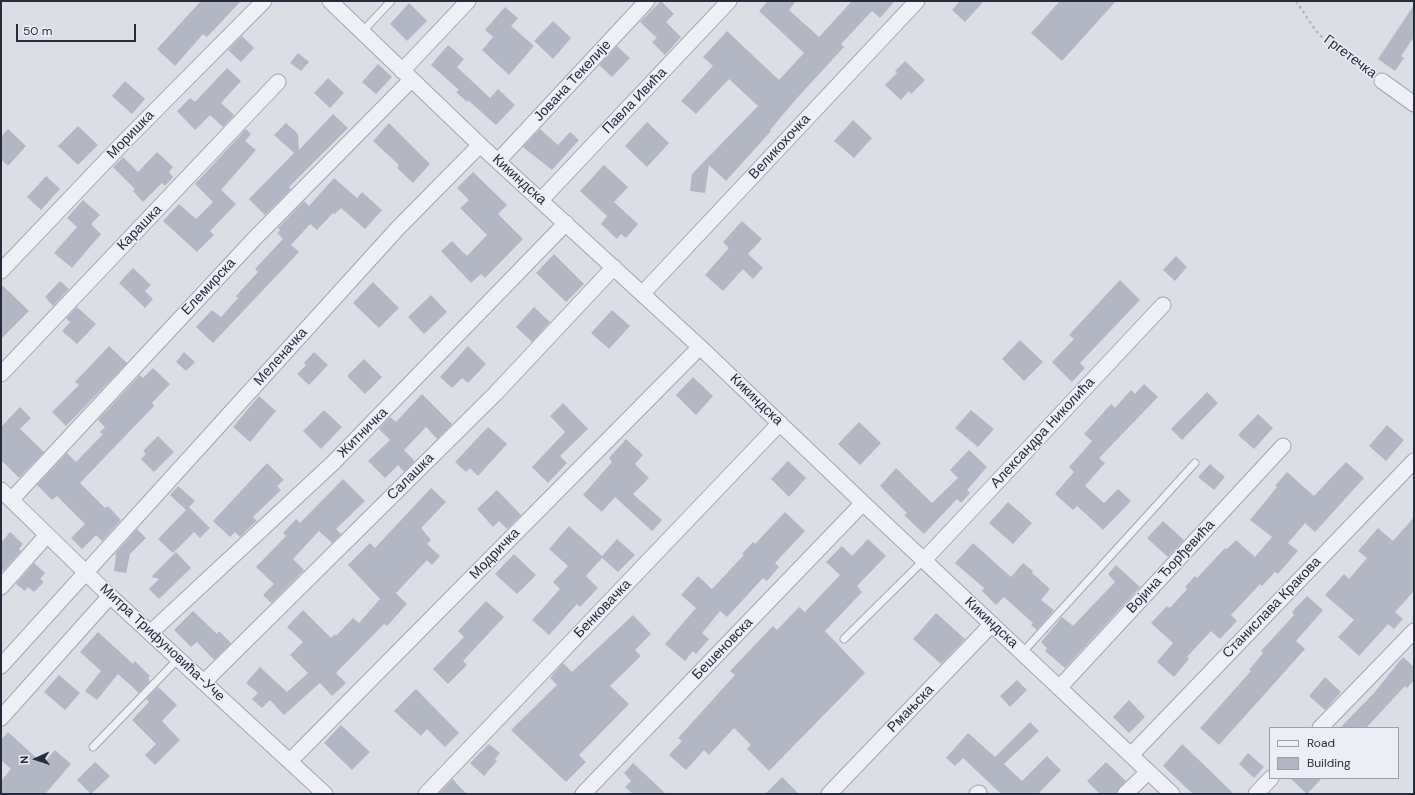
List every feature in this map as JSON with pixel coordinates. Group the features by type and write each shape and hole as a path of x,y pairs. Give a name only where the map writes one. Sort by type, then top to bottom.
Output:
{"street":[{"name":"Моришка","path":"1,271 120,145 264,1"},
{"name":"Кикиндска","path":"330,1 498,161 643,293 1172,794"},
{"name":"Елемирска","path":"6,495 255,238 407,75 468,1"},
{"name":"Јована Текелије","path":"498,161 647,1"},
{"name":"Павла Ивића","path":"541,200 729,1"},
{"name":"Великохочка","path":"643,293 917,1"},
{"name":"Гргетечка","path":"1382,81 1414,104"},
{"name":"Карашка","path":"1,374 278,82"},
{"name":"Меленачка","path":"1,666 388,240 480,144"},
{"name":"Житничка","path":"150,633 334,462 566,223"},
{"name":"Салашка","path":"204,682 494,394 614,267"},
{"name":"Александра Николића","path":"924,560 1163,305"},
{"name":"Модричка","path":"290,761 700,347"},
{"name":"Бенковачка","path":"426,794 780,423"},
{"name":"Војина Ђорђевића","path":"1059,688 1284,446"},
{"name":"Станислава Кракова","path":"1131,755 1414,462"},
{"name":"Митра Трифуновића-Уче","path":"6,495 110,596 325,794"},
{"name":"Бешеновска","path":"583,794 863,503"},
{"path":"1,587 47,535"},
{"path":"1,718 110,596"},
{"name":"Рмањска","path":"829,794 992,624"},
{"path":"1321,727 1414,630"},
{"path":"1125,794 1148,772"},
{"path":"1256,794 1270,779"}],"lane":[{"path":"363,31 391,1"},
{"path":"1023,652 1195,463"},
{"path":"844,639 924,560"},
{"path":"92,747 179,658"}],"path":[{"name":"Гргетечка","path":"1296,1 1304,16 1327,42 1382,81"}],"building":[{"path":"201,1 241,1 207,37 203,34 175,66 157,49"},
{"path":"661,1 674,14 666,22 681,37 665,55 652,42 657,38 640,22"},
{"path":"768,1 796,1 789,10 819,37 852,1 895,1 880,18 872,11 841,44 844,47 797,98 770,130 771,131 726,181 709,165 705,193 690,191 692,174 758,106 729,79 696,114 681,101 713,66 703,57 727,31 779,80 804,53 759,11"},
{"path":"960,1 984,1 965,22 952,10"},
{"path":"1060,1 1116,1 1062,61 1031,33"},
{"path":"409,3 427,21 407,41 390,24"},
{"path":"1414,5 1414,37 1401,56 1404,58 1395,71 1378,59"},
{"path":"505,7 518,18 511,26 534,46 509,75 482,50 493,37 485,30"},
{"path":"553,21 571,38 553,59 534,41"},
{"path":"242,36 254,48 241,62 228,50"},
{"path":"448,45 464,59 457,67 490,98 498,89 515,105 496,125 468,100 467,102 456,92 459,90 431,65"},
{"path":"617,46 630,58 612,77 599,65"},
{"path":"298,53 309,62 301,71 290,63"},
{"path":"905,61 925,80 911,94 909,91 901,100 885,85 897,73 895,71"},
{"path":"378,64 392,77 376,94 362,82"},
{"path":"227,68 241,81 221,103 234,115 223,127 210,115 195,130 177,111 190,98 195,102"},
{"path":"328,78 344,93 330,108 314,93"},
{"path":"125,81 145,99 132,114 112,96"},
{"path":"333,114 348,128 289,187 291,189 265,215 249,199 294,153 274,135 286,123 298,134 299,150"},
{"path":"853,120 872,138 854,158 834,141"},
{"path":"647,122 669,143 647,167 625,146"},
{"path":"389,123 430,164 413,183 397,168 399,165 373,141"},
{"path":"78,126 98,145 78,165 58,146"},
{"path":"8,129 26,146 8,166 1,159 1,137"},
{"path":"246,129 251,134 245,141 256,150 221,190 236,204 210,231 214,235 197,252 163,221 179,204 196,219 213,202 195,184"},
{"path":"540,129 558,145 570,132 579,140 552,170 523,147"},
{"path":"157,152 173,167 169,172 173,177 165,186 162,183 143,202 133,191 135,189 113,167 123,157 138,172"},
{"path":"604,165 628,187 614,202 638,224 626,238 621,234 617,239 601,224 607,216 580,191"},
{"path":"473,172 507,205 498,214 523,239 485,278 481,274 471,283 441,251 452,241 467,256 487,235 460,208 469,200 457,188"},
{"path":"46,176 60,189 41,210 27,197"},
{"path":"334,178 357,198 362,192 382,210 365,229 341,208 335,214 333,213 317,230 310,224 291,245 299,252 213,343 196,327 212,310 221,317 238,298 236,296 258,272 255,269 283,239 277,233 280,230 278,228 304,201 309,206"},
{"path":"83,200 100,215 91,224 101,234 72,268 54,253 77,227 67,218"},
{"path":"742,221 762,239 748,254 763,268 753,279 743,269 723,291 705,275 729,248 723,242"},
{"path":"554,254 584,284 566,302 536,273"},
{"path":"1176,256 1187,267 1175,281 1163,270"},
{"path":"133,268 151,285 145,291 153,299 145,308 119,283"},
{"path":"1120,280 1140,300 1080,363 1085,368 1072,382 1052,362 1074,339 1069,335"},
{"path":"60,281 69,289 53,306 45,297"},
{"path":"373,282 399,308 379,328 353,303"},
{"path":"1,284 29,311 1,339"},
{"path":"431,295 447,312 424,334 408,317"},
{"path":"77,307 96,324 77,344 62,331 70,322 66,318"},
{"path":"534,307 550,322 532,342 516,327"},
{"path":"612,310 630,326 609,349 591,333"},
{"path":"1020,340 1043,362 1024,381 1002,359"},
{"path":"109,346 127,363 66,426 52,412 79,385 75,382"},
{"path":"468,346 486,364 468,383 462,378 452,388 440,377"},
{"path":"184,352 195,362 186,371 176,362"},
{"path":"314,352 328,365 309,385 297,374 306,365 304,363"},
{"path":"364,359 382,377 365,394 347,376"},
{"path":"153,368 170,384 152,403 154,406 80,483 105,508 108,506 121,520 102,541 96,535 82,549 71,538 85,524 57,496 52,500 37,485 67,453 76,462 103,434 100,432 105,427 98,420 140,375 143,378"},
{"path":"693,377 713,396 696,415 676,395"},
{"path":"1144,384 1158,397 1099,458 1105,463 1085,486 1104,503 1118,489 1131,501 1103,530 1077,506 1073,510 1055,494 1074,472 1069,467 1092,441 1084,434 1111,404 1115,408 1131,390 1135,394"},
{"path":"1207,392 1218,403 1182,440 1171,429"},
{"path":"422,394 452,424 437,439 426,427 404,450 415,461 404,472 398,465 385,478 368,461 390,440 379,429 390,417 396,422"},
{"path":"259,396 276,411 250,442 233,427"},
{"path":"563,403 588,429 560,456 567,463 548,483 532,467 565,432 550,416"},
{"path":"20,407 31,418 20,429 44,452 19,478 1,460 1,427"},
{"path":"324,410 342,427 321,449 303,431"},
{"path":"971,410 994,429 978,447 955,428"},
{"path":"1258,414 1273,428 1254,449 1238,435"},
{"path":"859,422 881,443 860,465 838,444"},
{"path":"1387,425 1404,440 1386,461 1369,446"},
{"path":"488,427 507,444 478,476 470,468 466,472 455,462"},
{"path":"158,436 174,452 154,472 141,459 146,454 143,451"},
{"path":"626,439 643,455 635,464 649,478 633,494 662,520 652,531 615,497 602,512 583,495 612,462 609,458"},
{"path":"969,450 987,467 967,490 970,493 961,503 957,499 924,534 904,515 907,513 880,486 896,468 932,503 958,478 950,470"},
{"path":"788,461 806,478 789,497 771,479"},
{"path":"1346,462 1364,478 1315,532 1305,523 1288,543 1298,551 1278,574 1275,572 1262,586 1260,584 1231,615 1237,621 1220,639 1211,631 1187,657 1189,659 1174,677 1157,662 1173,643 1151,623 1167,606 1170,608 1187,589 1185,587 1195,576 1197,578 1225,548 1227,549 1236,540 1255,557 1272,537 1250,520 1277,487 1275,486 1287,472 1314,496"},
{"path":"267,463 284,480 277,486 281,490 253,517 257,521 240,537 235,532 230,537 213,521"},
{"path":"1210,464 1225,477 1214,490 1198,477"},
{"path":"343,479 365,501 336,529 341,534 332,543 319,531 293,559 304,570 271,603 263,595 274,584 256,567 286,536 283,533 296,519 300,523"},
{"path":"178,486 195,501 189,507 210,528 200,538 194,532 173,553 158,539 186,510 170,495"},
{"path":"431,488 446,502 421,528 431,540 427,544 440,556 432,565 427,560 396,593 407,604 387,626 384,624 336,673 346,683 332,696 320,683 284,715 270,700 262,708 252,699 258,693 246,683 260,667 287,692 308,673 290,655 303,642 287,627 303,610 331,638 335,634 336,636 353,618 359,623 380,599 348,565 370,543 375,548"},
{"path":"497,490 521,515 507,529 499,521 493,527 477,509"},
{"path":"1008,502 1032,523 1013,544 989,523"},
{"path":"785,512 805,531 775,563 779,567 767,581 763,578 727,617 720,611 702,633 709,639 696,654 693,651 685,661 665,644 696,608 681,595 698,576 712,589 744,555 742,554 753,542 755,544"},
{"path":"1414,517 1414,591 1395,612 1403,619 1394,629 1388,624 1359,656 1338,637 1354,620 1325,595 1344,574 1349,579 1367,558 1358,551 1378,528 1393,541"},
{"path":"1163,521 1184,540 1168,557 1147,538"},
{"path":"569,526 602,556 617,539 635,555 618,572 602,558 586,576 598,588 580,607 577,604 549,635 532,620 560,589 553,582 568,566 549,549"},
{"path":"137,529 146,538 130,554 126,573 114,571 115,554"},
{"path":"10,532 23,544 19,549 21,551 3,571 1,569 1,543"},
{"path":"868,539 886,556 857,586 862,592 825,631 865,673 769,771 747,749 751,745 734,728 709,755 704,750 686,770 669,755 682,741 678,738 735,675 730,671 773,626 777,630 799,607 805,612 840,575 826,562 842,546 852,556"},
{"path":"973,543 1011,577 1023,563 1050,589 1041,600 1054,610 1037,630 1031,625 1033,623 1004,597 996,605 982,591 984,588 955,563"},
{"path":"176,552 191,568 159,599 149,589 159,579 151,577"},
{"path":"514,554 536,575 517,594 495,574"},
{"path":"34,563 45,573 40,579 44,582 34,592 28,587 25,591 16,584"},
{"path":"1116,565 1140,587 1065,668 1045,651 1047,648 1041,642 1062,617 1073,626 1115,582 1108,574"},
{"path":"1307,596 1323,610 1296,641 1305,649 1219,745 1200,728 1251,671 1249,670 1263,653 1261,651 1294,615 1292,612"},
{"path":"486,601 504,617 463,661 467,665 448,684 433,669 464,637 458,631"},
{"path":"193,611 217,634 219,631 231,643 214,660 197,642 191,647 174,630"},
{"path":"936,613 965,639 941,664 913,639"},
{"path":"633,615 651,634 635,650 641,656 610,686 629,704 579,755 586,762 566,782 511,730 557,685 550,678 563,663 572,672"},
{"path":"98,632 133,664 135,661 150,676 148,678 150,681 139,693 118,674 97,700 85,691 101,671 80,652"},
{"path":"1403,657 1414,667 1414,680 1407,688 1405,686 1367,727 1341,727 1374,693"},
{"path":"59,675 80,693 65,710 44,692"},
{"path":"1325,677 1341,692 1325,710 1309,696"},
{"path":"1017,680 1027,690 1010,707 1000,696"},
{"path":"158,687 177,705 162,721 180,740 155,765 145,755 156,744 132,720 149,702 146,699"},
{"path":"416,689 459,733 445,747 427,729 421,736 394,711"},
{"path":"1129,700 1145,717 1129,733 1113,717"},
{"path":"1030,722 1039,731 1004,764 1022,781 1047,756 1061,770 1038,794 1001,794 963,758 955,766 946,758 968,733 995,757"},
{"path":"341,725 370,752 352,770 324,743"},
{"path":"8,732 43,764 55,750 71,764 45,794 1,794 1,781 11,769 1,760 1,740"},
{"path":"489,744 500,753 495,759 497,761 484,776 470,763"},
{"path":"1182,744 1234,794 1193,794 1163,766"},
{"path":"1248,753 1264,767 1254,778 1239,764"},
{"path":"95,762 110,776 91,794 77,780"},
{"path":"1106,762 1126,781 1119,788 1116,794 1100,794 1087,781"},
{"path":"633,763 666,794 633,794 625,787 631,781 624,773"},
{"path":"782,777 799,794 765,794"},
{"path":"453,779 467,794 438,794"},
{"path":"1291,779 1321,779 1307,794"}]}
